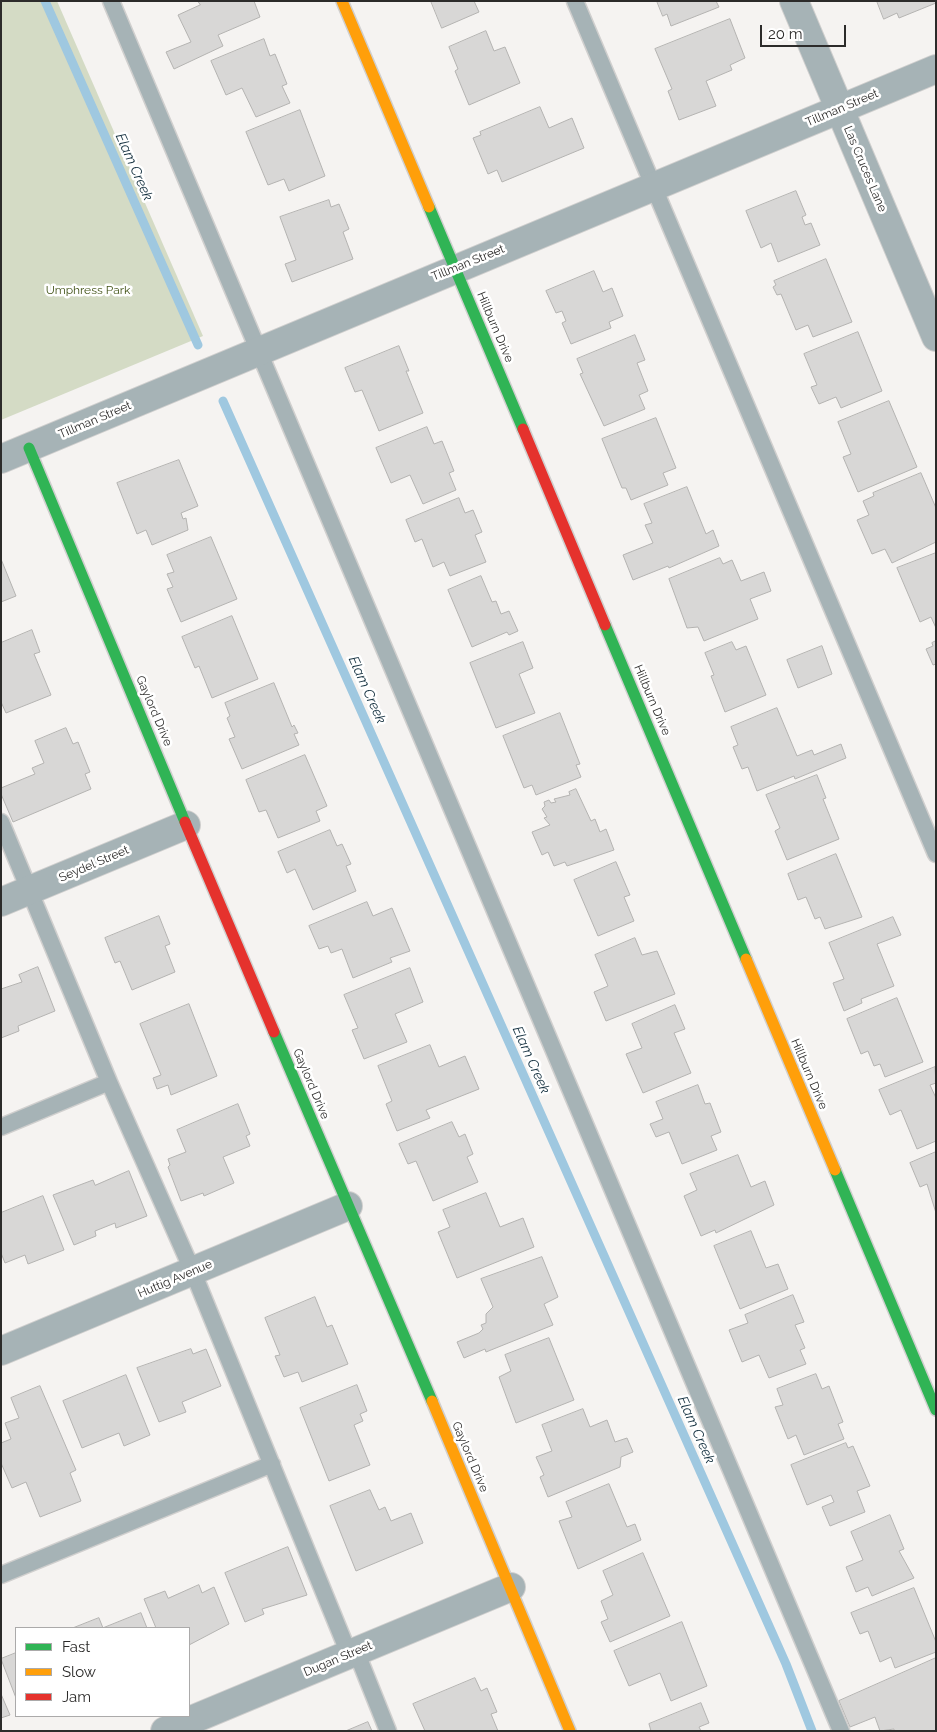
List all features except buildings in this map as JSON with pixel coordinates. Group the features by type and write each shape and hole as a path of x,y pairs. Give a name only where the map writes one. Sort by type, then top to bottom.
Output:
{"street":[{"name":"Hillburn Drive","path":"342,1 936,1410"},
{"name":"Las Cruces Lane","path":"794,1 936,337"},
{"name":"Tillman Street","path":"1,459 260,349 936,69"},
{"name":"Gaylord Drive","path":"29,448 186,825 511,1587 570,1731"},
{"name":"Seydel Street","path":"1,902 186,825"},
{"name":"Huttig Avenue","path":"1,1351 348,1206"},
{"name":"Dugan Street","path":"165,1731 511,1587"}],"lane":[{"path":"111,1 260,349 841,1731"},
{"path":"576,1 936,854"},
{"path":"1,822 31,890 109,1082 193,1272 352,1653 388,1731"},
{"path":"1,1127 109,1082"},
{"path":"1,1575 272,1464"}],"green space":[{"name":"Umphress Park","path":"1,1 57,1 203,336 1,420"}],"waterway":[{"name":"Elam Creek","path":"45,1 198,345"},
{"name":"Elam Creek","path":"223,401 786,1664 812,1731"}],"traffic: fast":[{"path":"429,207 523,429"},
{"path":"29,448 185,822"},
{"path":"605,625 746,959"},
{"path":"274,1032 432,1401"},
{"path":"835,1170 936,1410"}],"traffic: slow":[{"path":"342,1 429,207"},
{"path":"746,959 835,1170"},
{"path":"432,1401 570,1731"}],"traffic: jam":[{"path":"523,429 605,625"},
{"path":"185,822 274,1032"}]}
